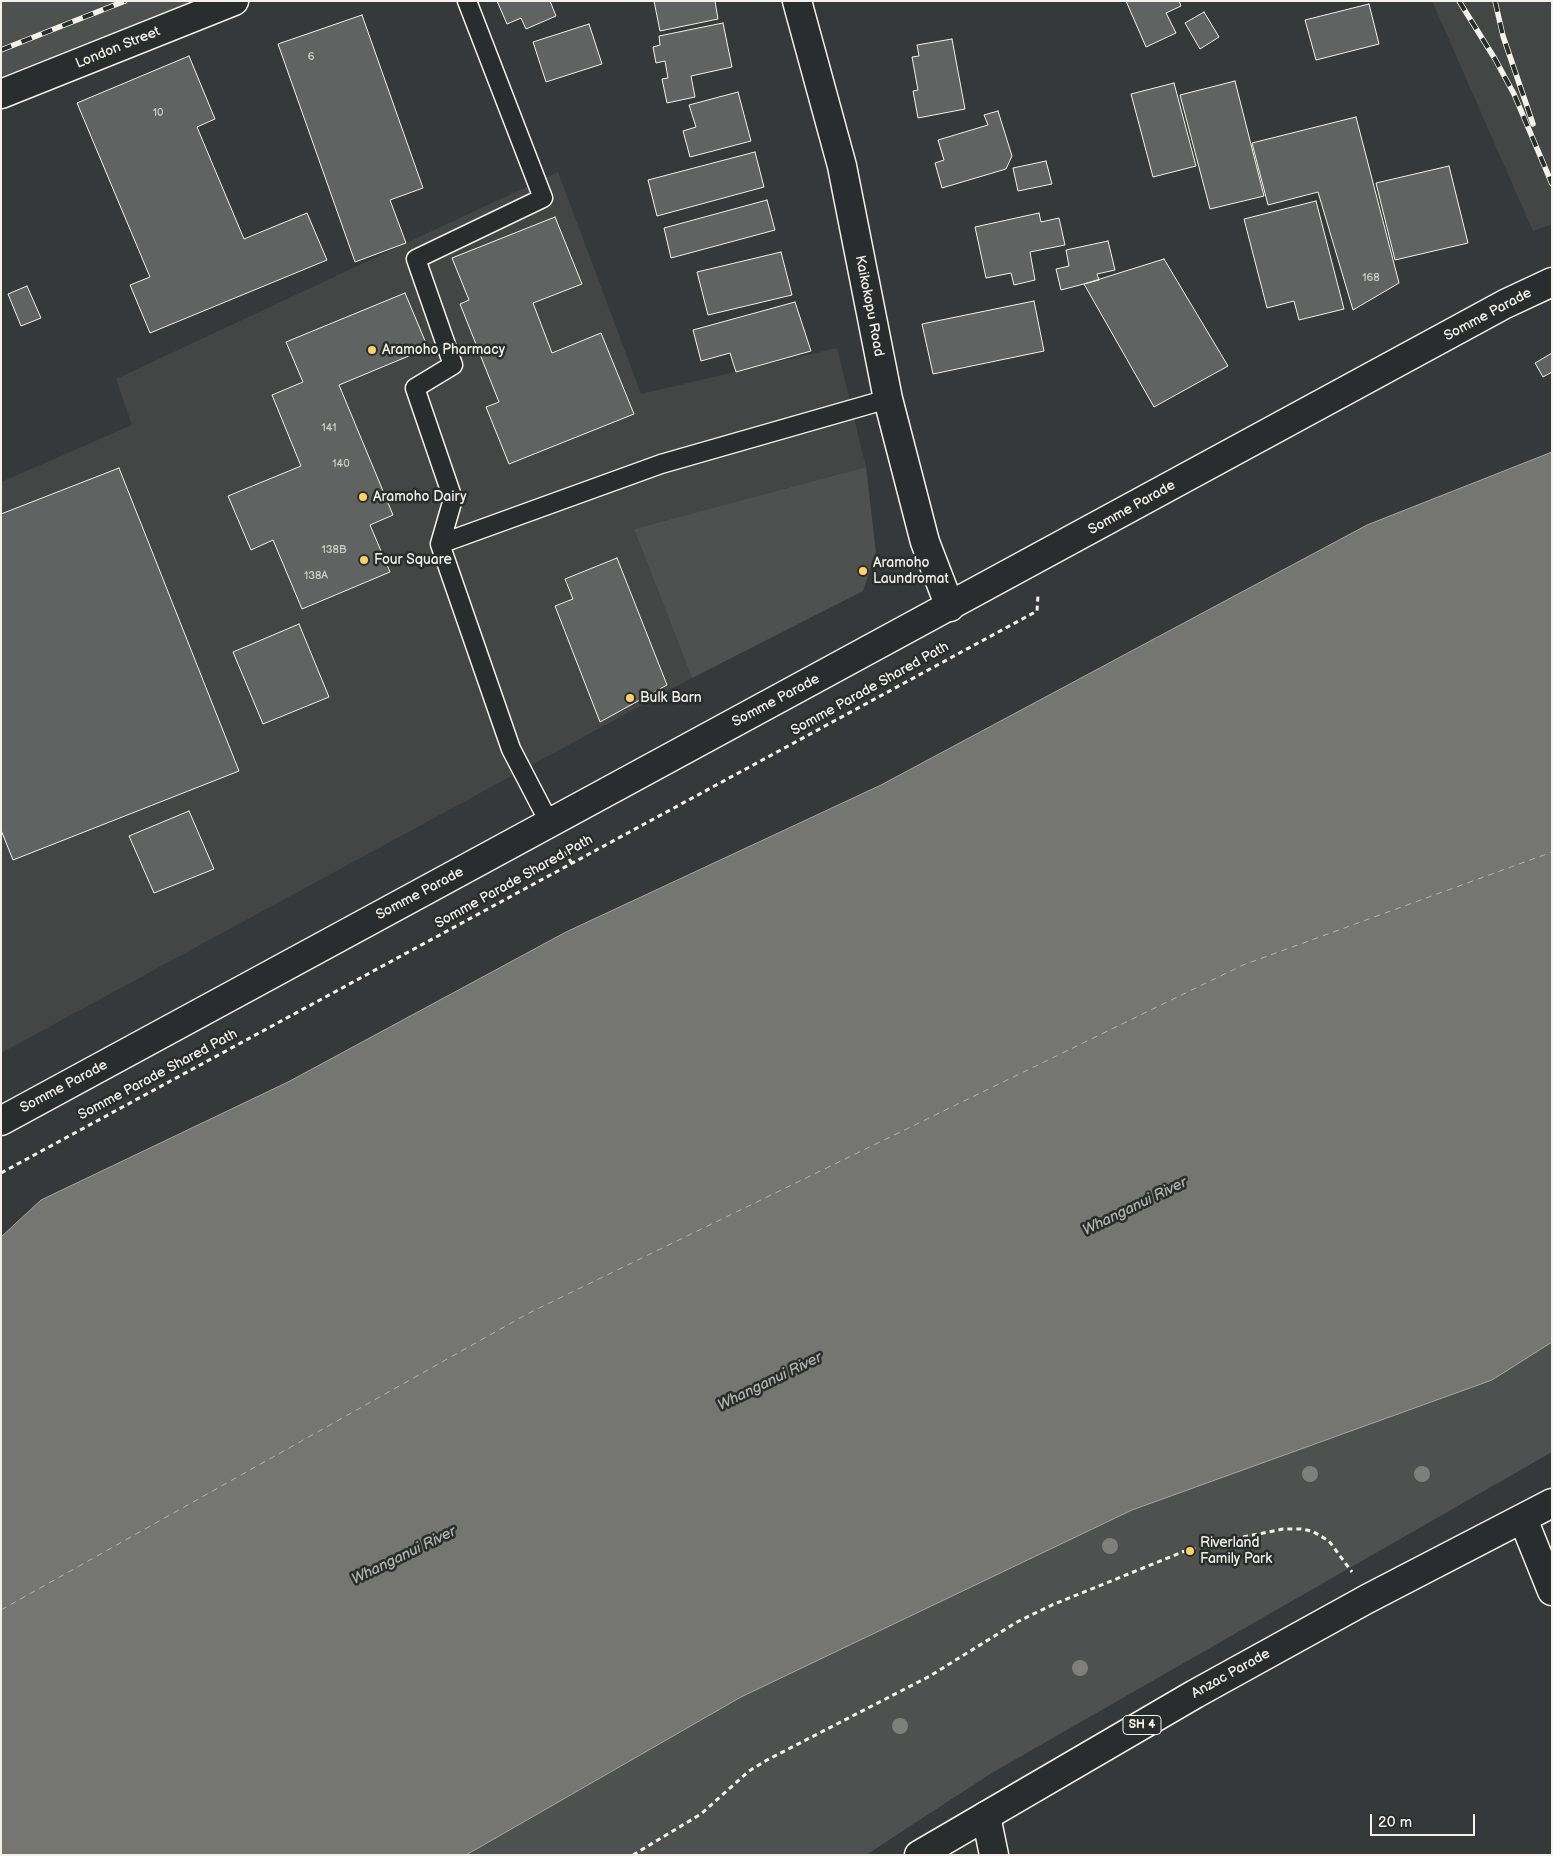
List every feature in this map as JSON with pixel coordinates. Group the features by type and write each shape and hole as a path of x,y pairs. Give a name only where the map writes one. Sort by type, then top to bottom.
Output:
{"main road":[{"name":"London Street","path":"1,94 234,1"},
{"name":"Kaikokopu Road","path":"797,1 842,166 888,399 925,542 950,607"},
{"name":"Somme Parade","path":"1,1121 1506,304 1552,282"},
{"name":"Anzac Parade","path":"920,1855 1195,1694 1367,1599 1551,1504"},
{"path":"1523,1519 1552,1591"},
{"path":"986,1816 994,1855"}],"lane":[{"path":"467,1 543,198 416,259 453,365 415,388 453,499 440,544 511,749 550,824"},
{"path":"440,544 662,464 888,399"}],"path":[{"name":"Somme Parade Shared Path","path":"1,1173 1037,611"},
{"path":"633,1855 701,1814 749,1771 767,1760 930,1676 1017,1622 1052,1605 1185,1551 1283,1529 1312,1531 1329,1541 1340,1554 1367,1599"}],"shaded area":[{"path":"1,1 193,1 1,77"},
{"path":"1432,1 1552,1 1552,224 1533,231"},
{"path":"558,172 641,394 837,348 866,467 634,529 692,678 1,1053 1,482 132,425 116,379"},
{"path":"866,467 876,553 863,591 692,678 634,529"},
{"name":"Riverland Family Park","path":"1552,1317 1552,1452 990,1774 866,1855 467,1855 826,1630"}],"water":[{"name":"Whanganui River","path":"1552,452 1552,1342 1492,1380 1132,1510 741,1697 466,1855 1,1855 1,1237 41,1200 288,1082 566,932 881,785 1367,525"}],"building":[{"path":"497,1 550,1 556,16 526,29 521,18 507,24"},
{"path":"654,1 715,1 718,19 660,31"},
{"path":"1126,1 1179,1 1181,6 1166,13 1176,33 1146,47"},
{"path":"1369,4 1379,44 1316,60 1305,20"},
{"path":"1204,12 1219,37 1200,49 1185,23"},
{"path":"362,15 423,188 390,200 406,243 355,262 278,44"},
{"path":"723,23 732,67 691,76 695,97 667,103 662,79 668,78 665,61 656,63 653,47 660,45 659,36"},
{"path":"589,24 602,64 546,82 533,42"},
{"path":"952,39 965,109 918,118 913,91 918,90 912,57 919,56 917,45"},
{"path":"189,56 215,119 197,127 244,239 307,213 327,260 150,333 130,285 150,277 77,103"},
{"path":"1235,81 1264,196 1210,209 1180,95"},
{"path":"1174,83 1196,166 1153,177 1131,94"},
{"path":"738,92 751,141 690,157 683,131 696,127 689,105"},
{"path":"998,111 1012,156 1006,169 942,188 935,163 944,160 938,140 988,125 984,115"},
{"path":"1356,117 1399,283 1353,310 1318,192 1268,205 1252,143"},
{"path":"755,152 764,187 657,216 648,180"},
{"path":"1046,161 1052,184 1018,191 1013,168"},
{"path":"1449,166 1468,243 1395,260 1376,183"},
{"path":"767,200 775,230 671,258 664,228"},
{"path":"1316,201 1344,309 1299,320 1294,301 1267,308 1244,219"},
{"path":"1039,213 1041,222 1059,218 1065,245 1030,252 1035,280 1014,285 1011,273 986,278 975,227"},
{"path":"555,217 582,284 533,303 552,353 601,333 634,414 509,464 486,407 499,402 460,304 469,300 452,258"},
{"path":"1108,241 1115,270 1097,274 1099,280 1061,290 1056,269 1069,266 1066,250"},
{"path":"781,252 792,295 708,315 697,272"},
{"path":"1164,259 1228,366 1154,407 1084,284"},
{"path":"27,286 41,318 21,326 8,294"},
{"path":"405,293 428,348 339,385 393,515 370,525 390,572 302,609 273,540 251,550 228,496 301,466 272,395 303,382 286,342"},
{"path":"1034,301 1044,351 933,374 922,324"},
{"path":"795,302 811,351 736,372 730,353 701,361 693,330"},
{"path":"1552,353 1552,372 1543,377 1535,363"},
{"path":"119,468 239,771 13,860 1,830 1,514"},
{"path":"617,558 667,685 600,722 555,606 573,599 565,579"},
{"path":"299,624 329,697 263,724 233,652"},
{"path":"189,811 214,869 154,893 129,836"}],"ferry route":[{"path":"1,1610 529,1313 1243,965 1552,852"}],"railway":[{"path":"1,50 125,1"},
{"path":"1459,1 1514,94 1552,184"},
{"path":"1495,1 1503,36 1533,124"}],"place":[{"name":"Aramoho Pharmacy","path":"372,350"},
{"name":"Aramoho Dairy","path":"363,497"},
{"name":"Four Square","path":"364,560"},
{"name":"Aramoho Laundromat","path":"863,571"},
{"name":"Bulk Barn","path":"630,698"},
{"name":"Riverland Family Park","path":"1190,1551"}]}
